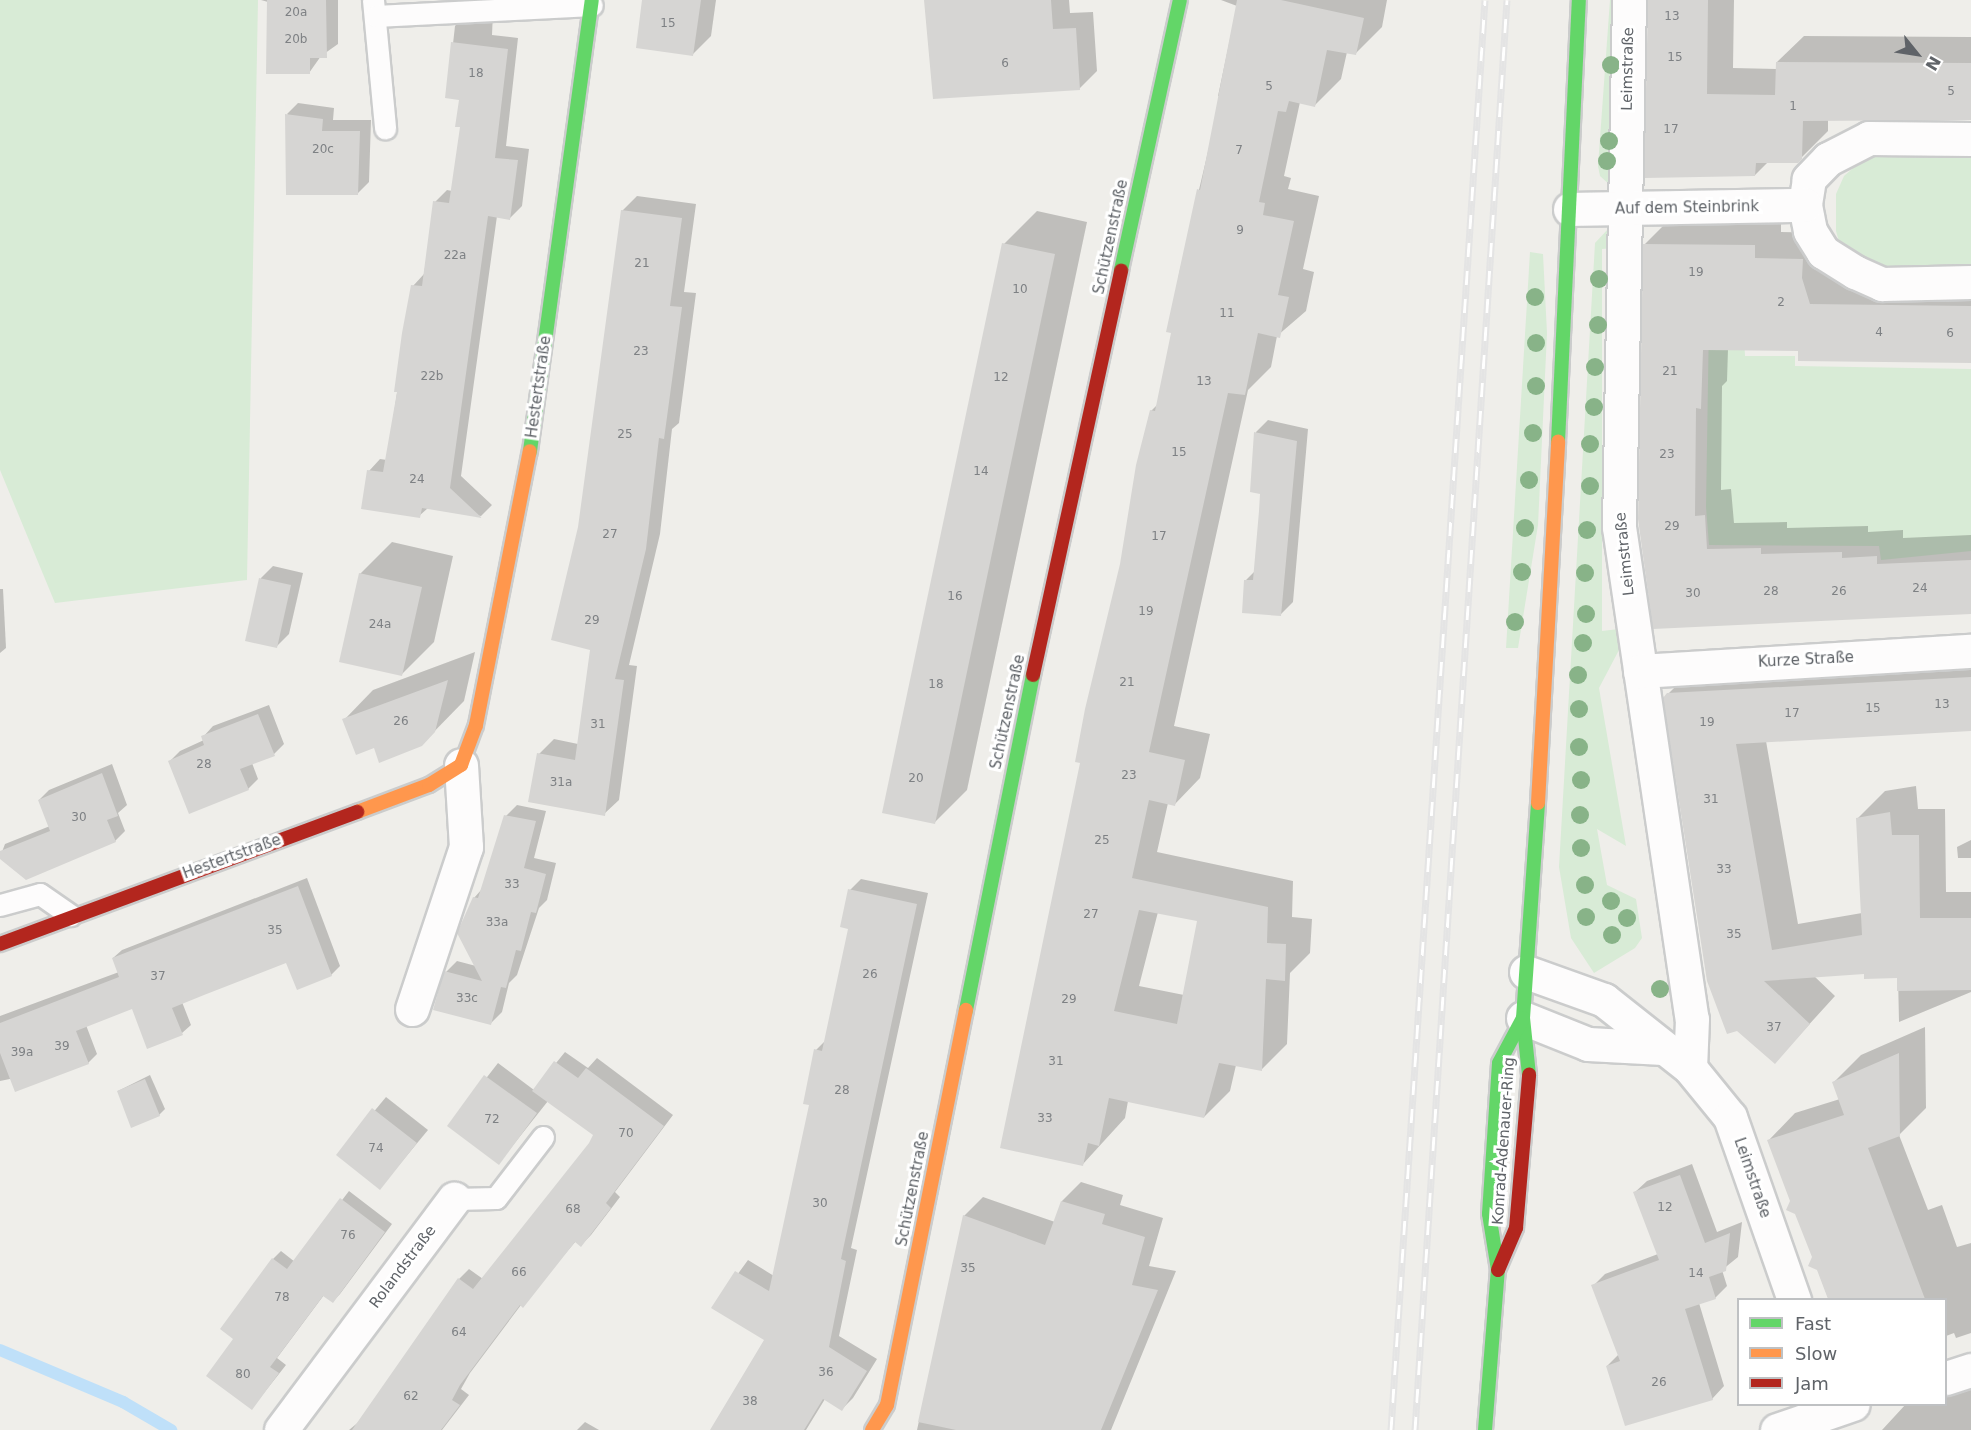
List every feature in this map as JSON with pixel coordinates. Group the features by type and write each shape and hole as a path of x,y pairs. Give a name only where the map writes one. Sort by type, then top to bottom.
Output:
{"street":[{"name":"Schützenstraße","path":"872,1430 887,1405 1030,687 1180,0"},
{"path":"1579,0 1548,648 1523,1018 1588,1044 1663,1048"},
{"name":"Leimstraße","path":"1629,0 1619,527 1692,1019 1689,1068"},
{"name":"Hestertstraße","path":"412,1009 466,847 461,765 476,724 526,480 592,2"},
{"path":"1971,140 1869,138 1828,159 1815,172 1809,179 1805,205 1810,231 1823,252 1855,272 1882,284 1971,282"},
{"name":"Auf dem Steinbrink","path":"1570,209 1805,205"},
{"name":"Kurze Straße","path":"1641,671 1971,651"},
{"name":"Hestertstraße","path":"0,944 70,915 429,785 461,765"},
{"name":"Leimstraße","path":"1526,972 1604,1000 1689,1068 1730,1117 1794,1298"},
{"name":"Konrad-Adenauer-Ring","path":"1498,1270 1516,1228 1530,1064 1523,1018"},
{"name":"Konrad-Adenauer-Ring","path":"1485,1430 1498,1270 1489,1214 1499,1063 1523,1018"},
{"name":"Rolandstraße","path":"281,1430 454,1199"},
{"path":"1947,1378 1971,1370"},
{"path":"1777,1430 1839,1412"}],"lane":[{"name":"Hestertstraße","path":"385,128 374,8 592,2"},
{"path":"0,905 40,894 70,915"},
{"name":"Rolandstraße","path":"454,1199 496,1198 543,1137"}],"green space":[{"path":"0,0 258,0 247,580 55,603 0,470"},
{"path":"1610,0 1620,0 1611,186 1600,176 1598,166"},
{"path":"1868,155 1971,157 1971,277 1899,277 1841,249 1836,231 1836,194 1844,176"},
{"path":"1609,228 1615,248 1602,249 1602,631 1619,629 1619,650 1599,688 1626,846 1597,829 1607,885 1636,899 1642,938 1635,948 1594,973 1571,938 1559,867 1595,243"},
{"path":"1530,252 1543,254 1547,333 1538,525 1518,648 1506,648"},
{"path":"1743,314 1745,356 1795,356 1795,366 1971,369 1971,551 1881,560 1879,546 1709,545 1706,507 1709,319"}],"building":[{"path":"267,0 326,0 327,58 310,58 310,74 266,74"},
{"path":"642,0 701,0 693,56 636,48"},
{"path":"924,0 1051,0 1053,29 1076,28 1080,90 933,99"},
{"path":"1237,0 1281,0 1364,18 1356,55 1327,50 1315,107 1289,101 1286,112 1278,111 1259,202 1265,203 1263,215 1294,221 1278,295 1289,297 1280,338 1258,333 1245,395 1228,393 1149,752 1185,760 1175,806 1149,800 1132,878 1268,907 1267,943 1286,944 1285,981 1266,979 1262,1071 1219,1063 1204,1118 1109,1098 1099,1146 1088,1143 1083,1166 1000,1148 1080,763 1075,762 1085,709 1120,564 1136,465 1150,410 1155,411 1171,333 1166,332 1197,189 1200,190","holes":["1139,910 1197,921 1177,1024 1114,1011"]},
{"path":"1648,0 1708,0 1707,94 1775,95 1776,62 1971,63 1971,120 1803,121 1802,159 1798,163 1756,163 1755,176 1644,178"},
{"path":"451,42 508,49 495,158 518,160 510,220 488,216 450,488 482,518 422,508 420,518 361,509 367,470 383,472 397,392 394,392 402,333 411,285 422,286 433,201 449,203 460,127 455,127 459,100 445,98"},
{"path":"285,114 323,119 322,131 360,131 358,195 286,195"},
{"path":"621,210 682,218 670,306 682,307 664,439 659,438 646,549 615,679 624,680 605,816 528,802 537,753 575,760 590,650 551,640 578,527"},
{"path":"1002,243 1055,254 935,824 882,813"},
{"path":"1643,244 1755,245 1755,258 1803,259 1802,278 1810,304 1971,306 1971,363 1798,361 1798,351 1703,350 1701,409 1696,408 1695,516 1705,515 1707,549 1761,548 1761,554 1842,552 1842,558 1877,556 1877,564 1971,560 1971,614 1653,629 1638,519"},
{"path":"1254,432 1297,441 1281,616 1242,613 1244,580 1253,580 1259,511 1260,494 1250,492"},
{"path":"359,573 422,587 402,676 339,662"},
{"path":"259,578 291,585 277,648 245,641"},
{"path":"1971,677 1971,731 1736,744 1772,950 1862,935 1856,818 1890,812 1892,835 1919,835 1920,918 1971,918 1971,990 1897,991 1897,978 1864,979 1864,974 1764,981 1810,1024 1775,1064 1737,1031 1727,1034 1707,981 1663,698 1667,693"},
{"path":"448,680 435,732 422,746 379,763 374,748 356,755 342,719"},
{"path":"258,714 275,756 240,769 249,790 189,814 168,761 204,745 201,736"},
{"path":"102,773 118,816 107,820 116,842 26,880 0,859 0,851 50,831 38,800"},
{"path":"504,815 536,821 524,868 546,874 536,913 531,912 521,951 516,950 506,988 501,987 491,1025 433,1010 444,971 482,981 457,933 473,897 478,898"},
{"path":"298,886 332,976 297,990 286,963 204,995 172,1008 183,1035 147,1049 132,1009 76,1031 89,1064 15,1092 0,1053 0,1023 119,977 112,958"},
{"path":"848,889 917,904 841,1259 846,1261 829,1347 867,1371 842,1411 823,1399 804,1430 710,1430 764,1340 711,1308 735,1271 769,1291 809,1105 803,1104 814,1049 822,1051 848,929 840,927"},
{"path":"1899,1053 1900,1136 1868,1148 1925,1298 1828,1298 1817,1270 1808,1266 1812,1257 1795,1214 1786,1210 1790,1201 1767,1140 1844,1115 1832,1082"},
{"path":"554,1061 578,1078 586,1068 664,1126 606,1203 611,1208 581,1247 575,1242 523,1308 520,1305 460,1385 452,1400 460,1405 441,1430 352,1430 458,1278 473,1289 589,1143 593,1135 532,1091"},
{"path":"484,1075 537,1113 499,1165 447,1126"},
{"path":"145,1079 160,1116 131,1128 117,1091"},
{"path":"372,1108 417,1143 380,1190 336,1155"},
{"path":"1680,1175 1705,1243 1730,1233 1726,1271 1709,1277 1716,1299 1685,1309 1713,1400 1625,1426 1606,1366 1620,1361 1591,1285 1659,1260 1633,1192"},
{"path":"340,1198 385,1232 333,1303 323,1296 270,1367 279,1373 252,1410 206,1376 233,1339 220,1329 272,1258 287,1269"},
{"path":"1061,1201 1105,1214 1102,1224 1145,1237 1132,1285 1158,1290 1101,1430 956,1430 918,1422 963,1215 1045,1245"}],"waterway":[{"path":"0,1350 123,1402 171,1430"}],"railway":[{"path":"1391,1430 1485,0"},
{"path":"1415,1430 1507,0"}],"traffic: fast":[{"path":"530,451 592,0"},
{"path":"1121,270 1180,0"},
{"path":"1558,442 1579,0"},
{"path":"966,1010 1033,675"},
{"path":"1529,1075 1523,1018 1538,803"},
{"path":"1485,1430 1498,1270 1489,1214 1499,1063 1523,1018"}],"traffic: slow":[{"path":"1538,803 1558,442"},
{"path":"357,812 429,785 461,765 476,725 530,451"},
{"path":"872,1430 887,1405 966,1010"}],"traffic: jam":[{"path":"1033,675 1121,270"},
{"path":"0,944 357,812"},
{"path":"1498,1270 1516,1228 1529,1075"}]}
